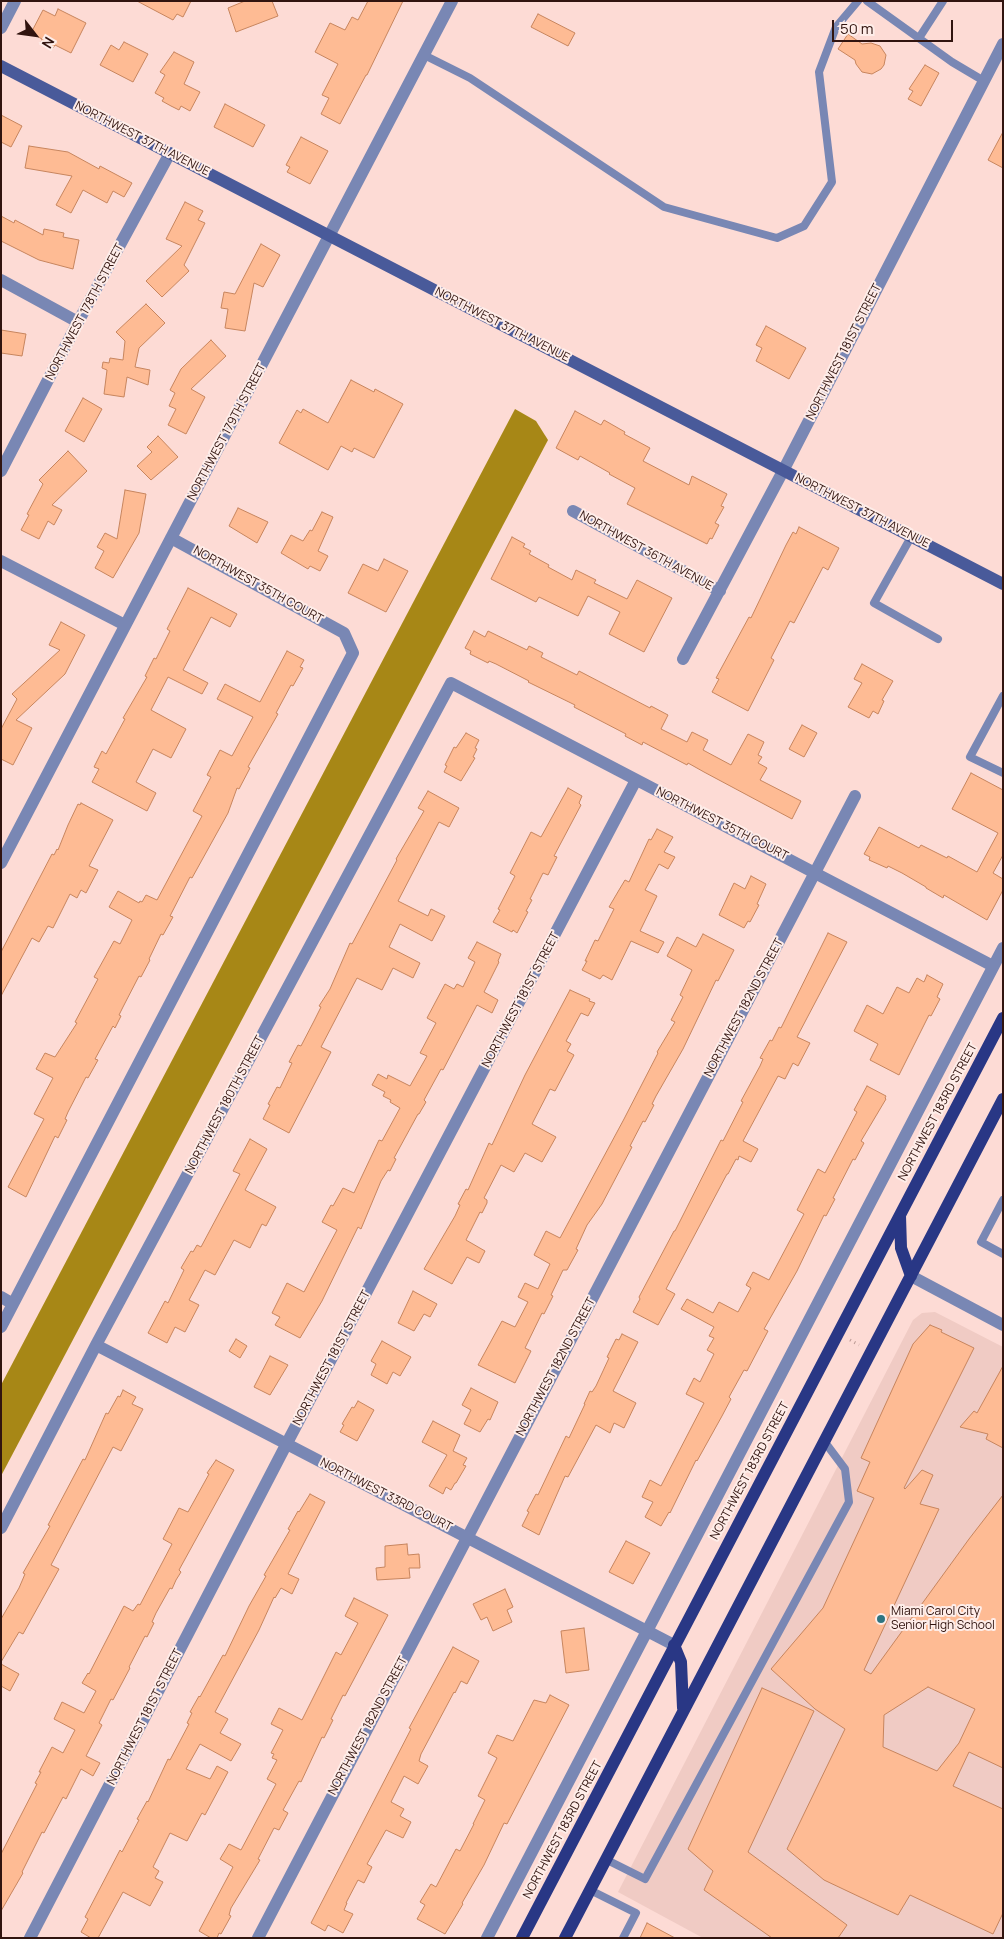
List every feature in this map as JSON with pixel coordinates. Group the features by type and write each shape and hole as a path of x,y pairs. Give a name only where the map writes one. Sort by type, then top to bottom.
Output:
{"main road":[{"name":"NORTHWEST 37TH AVENUE","path":"1,66 1003,584"},
{"name":"NORTHWEST 183RD STREET","path":"522,1938 1003,1018"},
{"path":"565,1938 1001,1105"},
{"path":"900,1214 901,1248 911,1276"},
{"path":"674,1645 682,1662 683,1710"}],"street":[{"path":"1,28 16,1"},
{"name":"NORTHWEST 179TH STREET","path":"1,863 452,1"},
{"name":"NORTHWEST 181ST STREET","path":"683,659 783,471 1003,44"},
{"name":"NORTHWEST 178TH STREET","path":"1,471 78,322 170,153"},
{"path":"1,280 78,322"},
{"name":"NORTHWEST 36TH AVENUE","path":"573,511 720,591"},
{"name":"NORTHWEST 35TH COURT","path":"14,1304 353,653 344,633 171,538"},
{"path":"1,561 125,626"},
{"name":"NORTHWEST 35TH COURT","path":"451,683 993,966"},
{"name":"NORTHWEST 180TH STREET","path":"1,1528 96,1345 451,683"},
{"name":"NORTHWEST 181ST STREET","path":"30,1938 287,1443 636,780"},
{"name":"NORTHWEST 182ND STREET","path":"258,1938 855,796"},
{"path":"487,1938 1003,948"},
{"path":"911,1276 1003,1325"},
{"path":"1,1297 14,1304 1,1327"},
{"name":"NORTHWEST 33RD COURT","path":"96,1345 674,1645"}],"lane":[{"path":"424,55 470,78 664,207 777,238 804,226 832,182 819,72 836,28 858,1"},
{"path":"867,1 952,62 984,81"},
{"path":"918,38 944,1"},
{"path":"911,537 874,603 938,639"},
{"path":"1003,696 970,757 1003,773"},
{"path":"1003,1200 981,1242 1003,1254"},
{"path":"606,1859 646,1879 849,1502 845,1469 824,1441"},
{"path":"590,1890 636,1913 623,1938"}],"path":[{"path":"850,1340 859,1345"}],"shaded area":[{"path":"515,409 536,421 548,440 1,1476 1,1385"},
{"name":"Miami Carol City Senior High School","path":"935,1312 1003,1347 1003,1938 703,1938 618,1892 913,1320 922,1313"}],"building":[{"path":"137,1 191,1 183,17 177,14 173,20"},
{"path":"245,1 272,1 278,16 236,32 228,8"},
{"path":"368,1 403,1 367,75 340,124 321,114 329,98 322,95 338,64 315,52 330,23 345,30 352,17 358,20"},
{"path":"58,9 86,23 71,53 55,45 53,48 41,42 42,39 31,33 43,10 55,16"},
{"path":"538,14 575,33 568,46 531,27"},
{"path":"848,34 862,44 871,43 880,46 886,55 881,69 872,74 862,72 855,60 838,49"},
{"path":"124,42 148,54 133,82 100,65 111,45 119,50"},
{"path":"174,52 194,62 184,84 200,92 190,111 181,106 179,110 171,106 162,101 164,98 155,93 165,75 160,72"},
{"path":"925,65 939,73 921,106 908,99 913,91 909,89"},
{"path":"225,104 265,125 253,147 214,127"},
{"path":"1,115 22,126 11,147 1,142"},
{"path":"1003,132 1003,168 988,160"},
{"path":"301,137 328,151 310,184 287,172 290,167 286,165"},
{"path":"29,146 68,152 99,169 100,166 132,183 124,197 113,191 107,203 83,190 71,213 56,205 72,176 25,168"},
{"path":"185,202 203,211 198,220 205,223 184,265 189,271 162,297 146,281 182,246 166,239"},
{"path":"1,216 14,223 15,220 43,235 44,229 64,233 63,237 79,240 73,269 39,260 1,241"},
{"path":"261,244 280,255 263,287 254,283 245,331 225,328 228,309 221,308 224,292 235,294"},
{"path":"146,304 165,323 139,348 135,367 150,370 148,385 127,377 124,397 104,394 107,370 102,368 103,362 109,363 110,358 123,360 125,341 116,332"},
{"path":"766,326 806,348 789,379 756,361 762,348 756,345"},
{"path":"1,330 26,334 22,356 1,353"},
{"path":"211,340 226,356 191,389 205,397 186,434 168,425 176,409 169,406 175,393 170,390 181,369"},
{"path":"351,380 374,392 375,389 403,404 374,458 354,448 352,452 341,446 328,470 279,443 297,410 301,413 303,409 328,423"},
{"path":"83,398 102,409 84,442 65,431"},
{"path":"575,411 601,425 604,420 625,432 624,434 650,448 643,461 689,485 692,476 727,494 721,506 724,507 715,523 719,525 712,539 710,538 707,544 627,504 635,488 580,456 578,460 556,448"},
{"path":"158,436 178,457 151,480 137,466 152,452 147,447"},
{"path":"68,451 87,471 52,505 62,510 54,525 48,521 39,539 21,530 43,484 39,480"},
{"path":"125,490 146,494 139,533 113,578 95,568 104,551 97,547 105,533 117,539"},
{"path":"238,508 268,522 257,543 229,526"},
{"path":"322,512 333,517 318,551 328,556 320,571 310,566 308,569 281,553 291,535 303,541 310,530 312,531"},
{"path":"799,527 839,548 828,570 823,567 794,623 790,621 771,658 774,660 748,711 712,692 719,679 716,678 749,617 751,618 786,545 793,532 796,534"},
{"path":"512,537 525,544 523,547 531,551 529,554 572,580 576,570 596,580 594,583 627,599 637,580 672,598 644,652 609,634 620,612 588,596 578,616 539,597 536,602 491,579"},
{"path":"384,559 408,571 386,612 348,593 363,564 378,571"},
{"path":"188,588 237,614 230,627 211,617 183,670 208,683 202,694 168,677 151,710 186,729 171,758 153,749 136,782 156,793 147,811 92,782 99,769 94,767 102,751 106,754 125,719 123,718 147,677 145,676 154,658 156,659 170,631 167,629"},
{"path":"61,622 85,635 65,674 16,720 32,728 13,765 1,759 1,729 17,699 12,694 60,650 49,645"},
{"path":"474,631 485,637 488,631 527,650 529,646 543,653 541,657 577,675 579,671 650,708 651,706 668,715 661,729 687,742 692,732 708,740 703,750 731,765 748,734 764,742 758,755 762,757 758,763 767,768 760,780 801,801 792,819 688,763 687,765 643,742 642,745 625,736 626,734 574,707 575,705 496,664 489,661 488,663 470,654 471,651 465,648"},
{"path":"287,651 304,660 300,667 303,668 293,686 291,685 276,713 278,714 248,767 250,768 239,789 237,788 228,813 192,878 190,877 170,916 173,917 163,935 161,934 141,977 139,976 119,1015 121,1016 115,1028 113,1026 95,1059 98,1060 88,1078 86,1077 68,1112 65,1119 67,1120 58,1138 55,1136 26,1197 8,1187 44,1119 34,1114 53,1078 36,1069 45,1053 55,1057 77,1023 75,1022 98,979 94,977 114,941 120,944 132,920 109,907 118,891 139,903 140,901 142,902 146,895 157,900 202,816 193,811 211,777 207,775 220,750 232,756 253,717 217,699 225,684 260,702"},
{"path":"862,664 893,681 882,700 884,701 878,714 873,711 869,718 848,707 862,683 854,679"},
{"path":"802,725 817,733 804,757 789,749"},
{"path":"466,733 479,740 473,757 475,758 461,781 444,772 447,766 445,765 454,747 456,748"},
{"path":"971,773 1003,790 1003,855 993,873 1003,879 1003,890 987,920 944,895 943,898 902,873 869,860 870,857 864,854 879,827 919,848 921,845 947,858 948,856 977,872 998,833 952,809"},
{"path":"568,788 582,796 579,803 581,805 554,856 557,857 548,875 543,873 530,899 532,900 526,911 528,912 517,933 513,930 512,932 493,922 515,876 510,873 531,832 541,837"},
{"path":"428,791 459,808 449,827 439,822 398,901 428,916 431,909 445,916 432,941 400,924 389,947 420,963 413,978 393,968 382,990 357,978 321,1047 331,1052 289,1133 263,1119 270,1105 268,1104 277,1087 280,1088 292,1063 289,1062 298,1045 301,1046 314,1021 321,1007 319,1006 330,989 350,943 352,944 396,859 424,811 418,808"},
{"path":"81,803 113,820 89,866 98,870 86,893 81,890 77,898 70,894 53,928 48,926 39,942 32,938 1,996 1,952 52,854 54,855 58,850 78,804 80,805"},
{"path":"657,829 673,837 664,852 675,857 668,869 659,864 645,890 657,896 640,931 664,942 658,953 631,941 612,980 603,975 600,979 582,970 587,961 585,961 595,940 598,941 614,909 609,907 625,880 629,882 649,839 651,840"},
{"path":"751,876 766,884 757,904 759,905 750,922 748,921 744,928 719,915 734,883 745,889"},
{"path":"828,933 847,942 797,1037 810,1043 798,1066 793,1063 785,1079 778,1076 743,1141 758,1149 751,1162 739,1156 727,1174 666,1289 675,1294 658,1325 633,1312 640,1299 639,1297 721,1140 723,1141 743,1102 741,1101 763,1059 760,1058 779,1027 781,1028"},
{"path":"703,934 734,950 718,981 716,980 683,1049 656,1096 652,1104 654,1105 645,1122 643,1121 630,1146 632,1147 602,1204 587,1225 576,1249 578,1250 567,1270 563,1270 551,1295 553,1296 544,1314 542,1313 525,1348 531,1351 515,1383 478,1365 502,1321 515,1327 528,1302 518,1297 525,1283 538,1289 550,1264 534,1255 546,1231 560,1238 624,1119 657,1052 675,1022 671,1020 683,997 680,995 692,970 667,956 677,937 696,947"},
{"path":"477,942 501,954 484,992 498,1000 492,1013 477,1005 443,1070 441,1069 424,1100 426,1102 394,1158 396,1159 390,1171 388,1170 381,1181 361,1229 358,1227 322,1301 300,1338 275,1325 280,1317 272,1313 287,1283 304,1292 337,1230 322,1222 343,1188 354,1193 379,1140 382,1141 400,1108 383,1096 385,1092 372,1085 378,1074 387,1079 388,1075 410,1086 427,1056 420,1053 436,1023 427,1018 445,984 454,989 457,984 463,987 475,962 468,958"},
{"path":"927,975 943,984 937,997 940,999 931,1016 929,1015 899,1075 870,1060 878,1044 854,1031 867,1005 883,1014 897,987 909,993 917,978 924,982"},
{"path":"570,990 595,1003 588,1016 581,1013 566,1041 571,1044 567,1051 574,1055 555,1091 550,1089 532,1124 556,1137 542,1162 525,1153 514,1172 501,1165 484,1198 487,1200 487,1203 482,1213 480,1212 466,1240 485,1251 479,1263 467,1257 452,1284 424,1269 455,1216 460,1205 458,1204 466,1189 468,1190 489,1143 492,1145 525,1075"},
{"path":"867,1086 886,1096 886,1099 861,1141 864,1143 855,1160 853,1159 833,1198 835,1199 826,1216 824,1215 797,1271 764,1329 768,1331 747,1371 744,1370 729,1397 731,1399 696,1460 670,1513 661,1526 645,1517 653,1502 642,1497 650,1480 661,1486 704,1403 686,1394 694,1378 700,1382 714,1354 707,1350 714,1338 709,1336 714,1327 681,1309 687,1299 713,1313 719,1302 738,1312 751,1288 746,1285 753,1272 769,1280 804,1214 797,1210 818,1169 825,1173 857,1112 854,1110"},
{"path":"250,1139 267,1149 245,1190 276,1207 266,1226 262,1224 250,1248 234,1240 215,1275 205,1270 189,1300 199,1305 185,1332 175,1327 167,1343 148,1333 165,1301 168,1303 184,1270 181,1268 191,1251 193,1252 197,1245 201,1247 240,1174 233,1171"},
{"path":"413,1291 437,1304 430,1317 424,1314 414,1331 398,1323"},
{"path":"930,1325 974,1348 904,1488 922,1470 933,1475 920,1504 939,1509 864,1670 871,1674 1003,1495 1003,1768 969,1752 953,1786 1003,1809 1003,1913 993,1934 910,1895 898,1915 824,1880 787,1849 845,1729 815,1709 771,1669 823,1608 874,1498 857,1491 870,1462 861,1458 913,1344","holes":["928,1687 975,1709 959,1743 937,1771 883,1747 884,1715"]},
{"path":"622,1334 638,1342 613,1391 636,1403 624,1428 614,1423 610,1433 596,1425 568,1477 565,1476 539,1535 522,1526 529,1512 527,1511 536,1494 538,1495 566,1436 569,1438 590,1391 592,1392 596,1386 616,1339 619,1340"},
{"path":"236,1339 247,1346 240,1358 229,1351"},
{"path":"382,1341 411,1357 400,1376 393,1372 387,1384 371,1375 376,1364 371,1361"},
{"path":"270,1356 288,1365 270,1395 254,1387"},
{"path":"1003,1366 1003,1448 986,1439 988,1434 960,1427 974,1411 977,1413"},
{"path":"471,1388 498,1402 490,1420 488,1419 480,1432 464,1424 471,1410 462,1405"},
{"path":"123,1390 136,1397 132,1404 143,1409 121,1451 113,1447 51,1565 59,1569 23,1634 19,1632 1,1662 1,1619 19,1588 25,1574 23,1573 50,1526 48,1525 83,1459 85,1460 106,1413 108,1414"},
{"path":"358,1401 374,1410 357,1441 340,1432 344,1425 342,1424"},
{"path":"433,1421 460,1435 453,1451 467,1458 463,1465 466,1466 456,1483 451,1490 446,1487 443,1494 429,1486 447,1455 422,1442"},
{"path":"216,1460 234,1470 179,1570 181,1572 172,1589 170,1588 156,1613 152,1622 154,1623 147,1637 145,1636 130,1668 99,1723 102,1725 86,1756 100,1763 93,1776 81,1769 66,1799 63,1797 44,1833 42,1832 23,1873 1,1911 1,1854 37,1784 35,1783 41,1772 39,1772 52,1747 63,1753 75,1730 54,1719 62,1702 84,1713 96,1691 82,1683 89,1674 124,1606 133,1611 138,1604 140,1605 172,1544 163,1539 179,1508 188,1512 209,1474 207,1473"},
{"path":"310,1494 325,1502 288,1574 299,1579 292,1594 281,1588 274,1597 259,1630 215,1712 228,1719 220,1733 241,1744 231,1761 200,1744 186,1769 210,1779 217,1766 228,1772 205,1815 202,1813 187,1841 170,1833 153,1867 159,1871 155,1878 163,1882 150,1906 123,1892 98,1938 91,1938 81,1932 88,1919 85,1917 120,1850 122,1852 139,1820 137,1819 148,1802 168,1759 170,1760 189,1724 187,1723 192,1713 190,1712 223,1655 225,1656 266,1576 264,1575 290,1530 288,1529"},
{"path":"626,1541 650,1553 633,1584 609,1572"},
{"path":"407,1544 408,1555 419,1554 420,1568 409,1568 410,1578 377,1580 376,1568 385,1567 385,1546"},
{"path":"505,1589 513,1607 507,1610 512,1622 493,1631 487,1617 481,1620 473,1604"},
{"path":"354,1598 388,1615 345,1696 343,1695 331,1719 333,1720 324,1738 322,1737 301,1782 299,1781 283,1810 288,1813 279,1830 274,1828 258,1859 260,1860 231,1908 229,1915 231,1916 221,1934 219,1933 217,1938 211,1938 199,1931 233,1867 220,1859 229,1844 241,1850 276,1784 267,1779 277,1760 272,1758 274,1754 271,1753 283,1730 271,1724 279,1708 302,1720 336,1652 341,1655 358,1623 345,1616"},
{"path":"584,1628 589,1670 566,1673 561,1631"},
{"path":"453,1647 479,1661 467,1684 461,1681 454,1692 421,1754 419,1761 428,1766 418,1784 404,1776 391,1802 404,1809 400,1816 411,1822 403,1838 386,1830 367,1864 372,1867 364,1883 358,1880 346,1903 344,1910 353,1914 343,1933 328,1925 325,1931 311,1923 411,1729 409,1728"},
{"path":"1,1664 19,1674 10,1691 1,1686"},
{"path":"762,1688 814,1711 748,1852 847,1925 838,1938 772,1938 704,1890 713,1871 688,1849"},
{"path":"550,1695 569,1705 507,1824 504,1823 484,1865 445,1934 417,1919 425,1905 420,1902 431,1884 436,1887 456,1849 460,1851 474,1824 485,1800 478,1796 497,1758 488,1753 497,1735 513,1741 534,1700 546,1703"},
{"path":"647,1923 675,1938 640,1938"}],"place":[{"name":"Miami Carol City Senior High School","path":"881,1619"}]}
